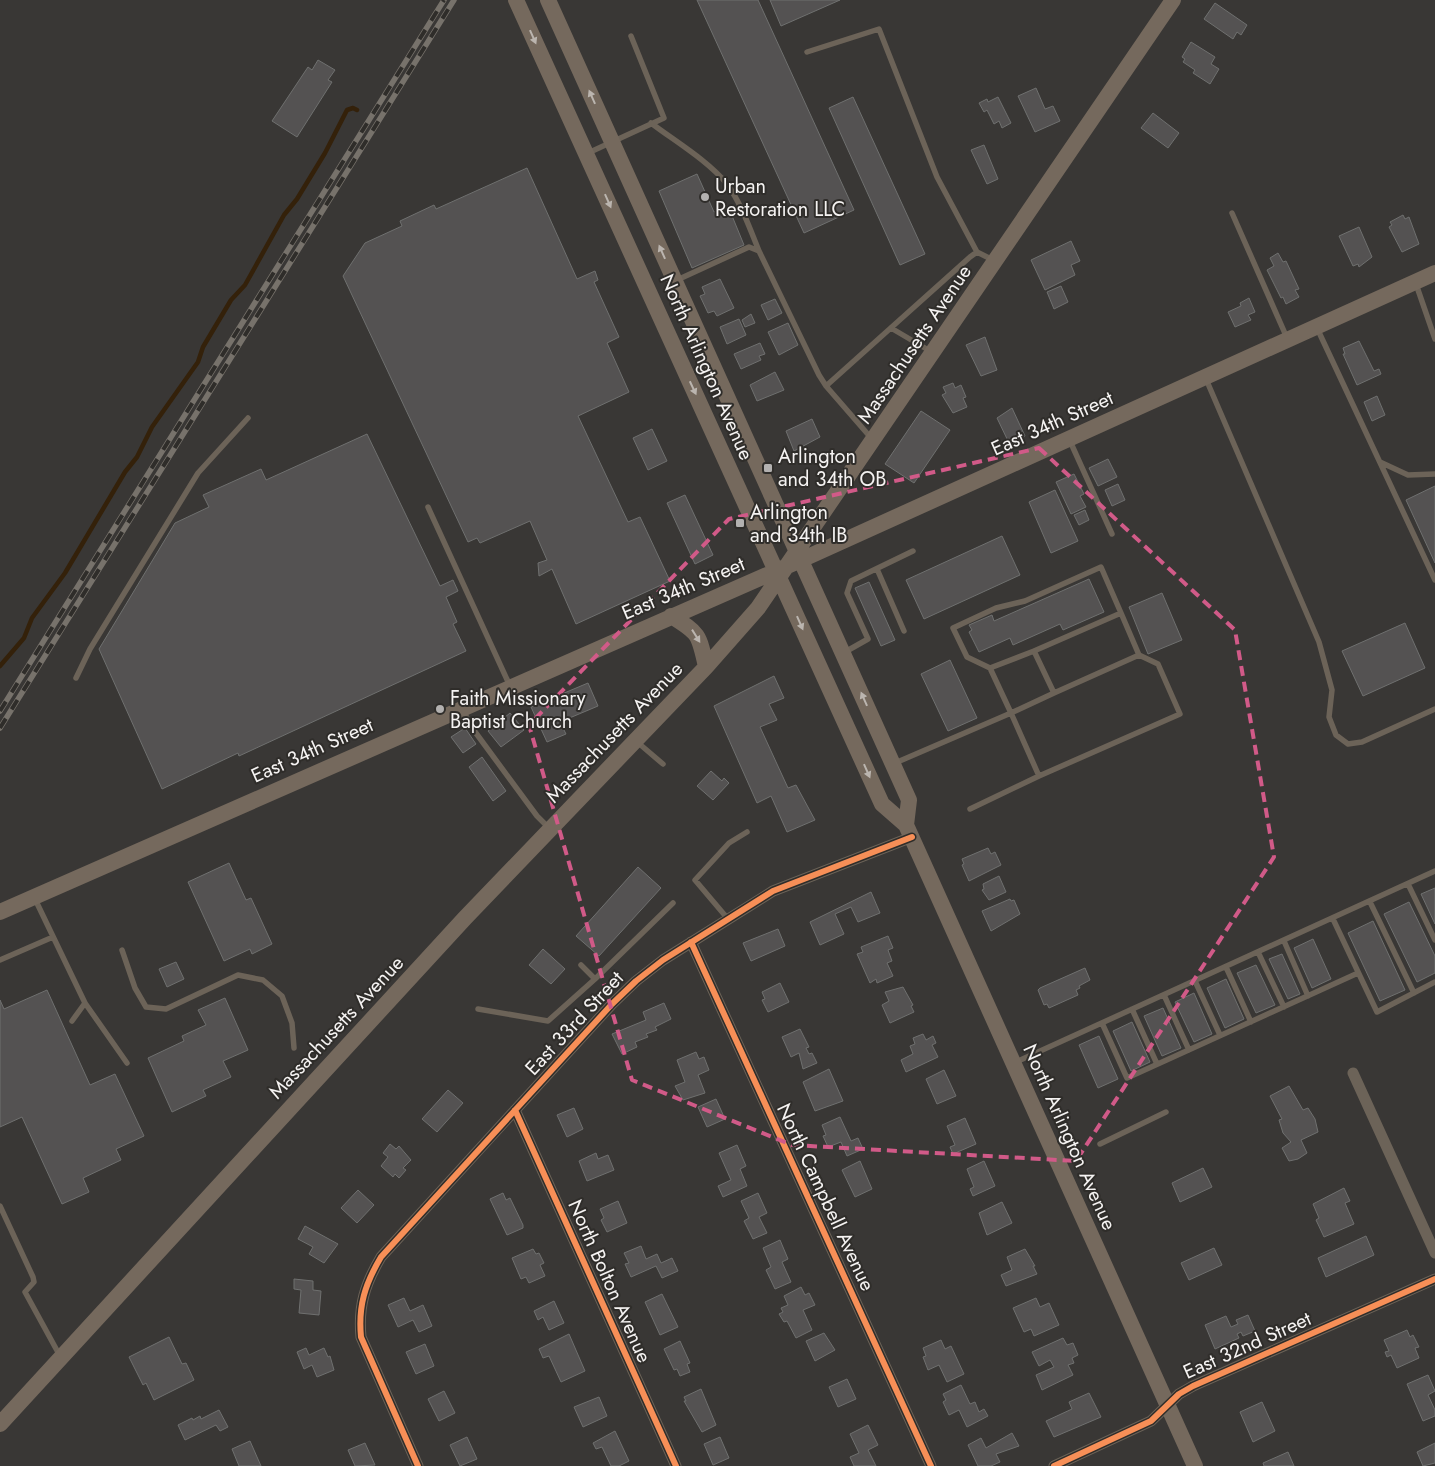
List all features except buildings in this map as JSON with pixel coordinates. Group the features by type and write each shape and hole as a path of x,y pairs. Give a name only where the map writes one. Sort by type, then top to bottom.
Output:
{"main road":[{"name":"North Arlington Avenue","path":"516,0 586,154 789,565 843,653 910,803 909,831"},
{"name":"North Arlington Avenue","path":"548,0 675,280 882,804 909,831 1195,1466"},
{"name":"Massachusetts Avenue","path":"0,1424 452,932 706,667 758,608 874,441 1173,0"},
{"name":"East 34th Street","path":"0,912 462,707 789,565 1435,273"},
{"path":"671,616 694,631 701,642 706,667"}],"street":[{"name":"East 33rd Street","path":"418,1466 362,1337 360,1314 362,1298 376,1264 636,980 662,960 787,884 909,831"},
{"name":"North Campbell Avenue","path":"691,942 931,1466"},
{"path":"1353,1073 1435,1253"},
{"name":"North Bolton Avenue","path":"515,1110 676,1466"},
{"name":"East 32nd Street","path":"1054,1466 1144,1425 1157,1417 1179,1394 1193,1386 1435,1279"}],"lane":[{"path":"807,52 879,29 938,176 977,252 986,255 995,262"},
{"path":"586,154 664,118 631,36"},
{"path":"651,123 702,162 727,185 744,216 759,251 826,386 874,441"},
{"path":"1232,213 1288,340"},
{"path":"675,280 749,248 759,251"},
{"path":"826,386 977,252"},
{"path":"1415,282 1435,339"},
{"path":"1317,327 1435,580"},
{"path":"891,328 933,353"},
{"path":"1206,377 1319,642 1332,690 1329,717 1336,735 1348,744 1362,742 1435,709"},
{"path":"76,678 90,649 198,473 248,418"},
{"path":"1069,439 1112,534"},
{"path":"1380,462 1408,475 1435,474"},
{"path":"428,507 510,686"},
{"path":"843,653 868,640 847,593 851,581 913,551"},
{"path":"970,809 1180,714 1158,664 1139,655 1101,568 1025,601 996,608 953,628 966,657 990,668 1040,776"},
{"path":"876,569 904,631"},
{"path":"990,668 1121,613"},
{"path":"1034,651 1054,693"},
{"path":"893,764 1139,655"},
{"path":"462,707 470,725 537,816 550,829"},
{"path":"635,741 663,764"},
{"path":"728,919 695,880 729,843 747,832"},
{"path":"1013,1063 1435,872"},
{"path":"1408,884 1435,940"},
{"path":"34,897 85,1003 127,1063"},
{"path":"1370,902 1414,993"},
{"path":"478,1009 548,1021 595,979 673,903"},
{"path":"1332,919 1377,1012 1435,982"},
{"path":"0,960 53,937"},
{"path":"1284,941 1308,996"},
{"path":"122,950 135,988 146,1007 166,1008 238,975 263,980 282,996 292,1023 294,1048"},
{"path":"1258,952 1284,1007"},
{"path":"581,965 595,979"},
{"path":"1226,967 1251,1022"},
{"path":"1102,1023 1127,1078 1358,973"},
{"path":"1195,981 1220,1036"},
{"path":"1164,995 1189,1050"},
{"path":"72,1021 85,1003"},
{"path":"1132,1009 1157,1064"},
{"path":"1100,1144 1166,1112"},
{"path":"0,1206 33,1277 34,1282 25,1292 61,1358"}],"highlighted area":[{"path":"1039,448 1235,630 1274,857 1076,1161 792,1145 632,1080 529,725 729,519"}],"waterway":[{"path":"0,666 24,638 32,618 65,573 125,472 137,457 152,427 198,362 203,347 231,300 245,285 284,215 297,199 325,153 347,110 353,108 357,110"}],"railway":[{"path":"0,711 444,0"},
{"path":"0,728 454,0"}],"cycle path":[{"path":"418,1466 361,1337 360,1326 364,1296 381,1257 612,1004 636,981 663,960 773,891 912,837"},
{"path":"691,942 931,1466"},
{"path":"515,1110 676,1466"},
{"path":"1054,1466 1151,1421 1179,1394 1193,1386 1435,1279"}],"place":[{"name":"Urban Restoration LLC","path":"705,197"},
{"name":"Arlington and 34th OB","path":"768,468"},
{"name":"Arlington and 34th IB","path":"740,523"},
{"name":"Faith Missionary Baptist Church","path":"440,709"}]}
